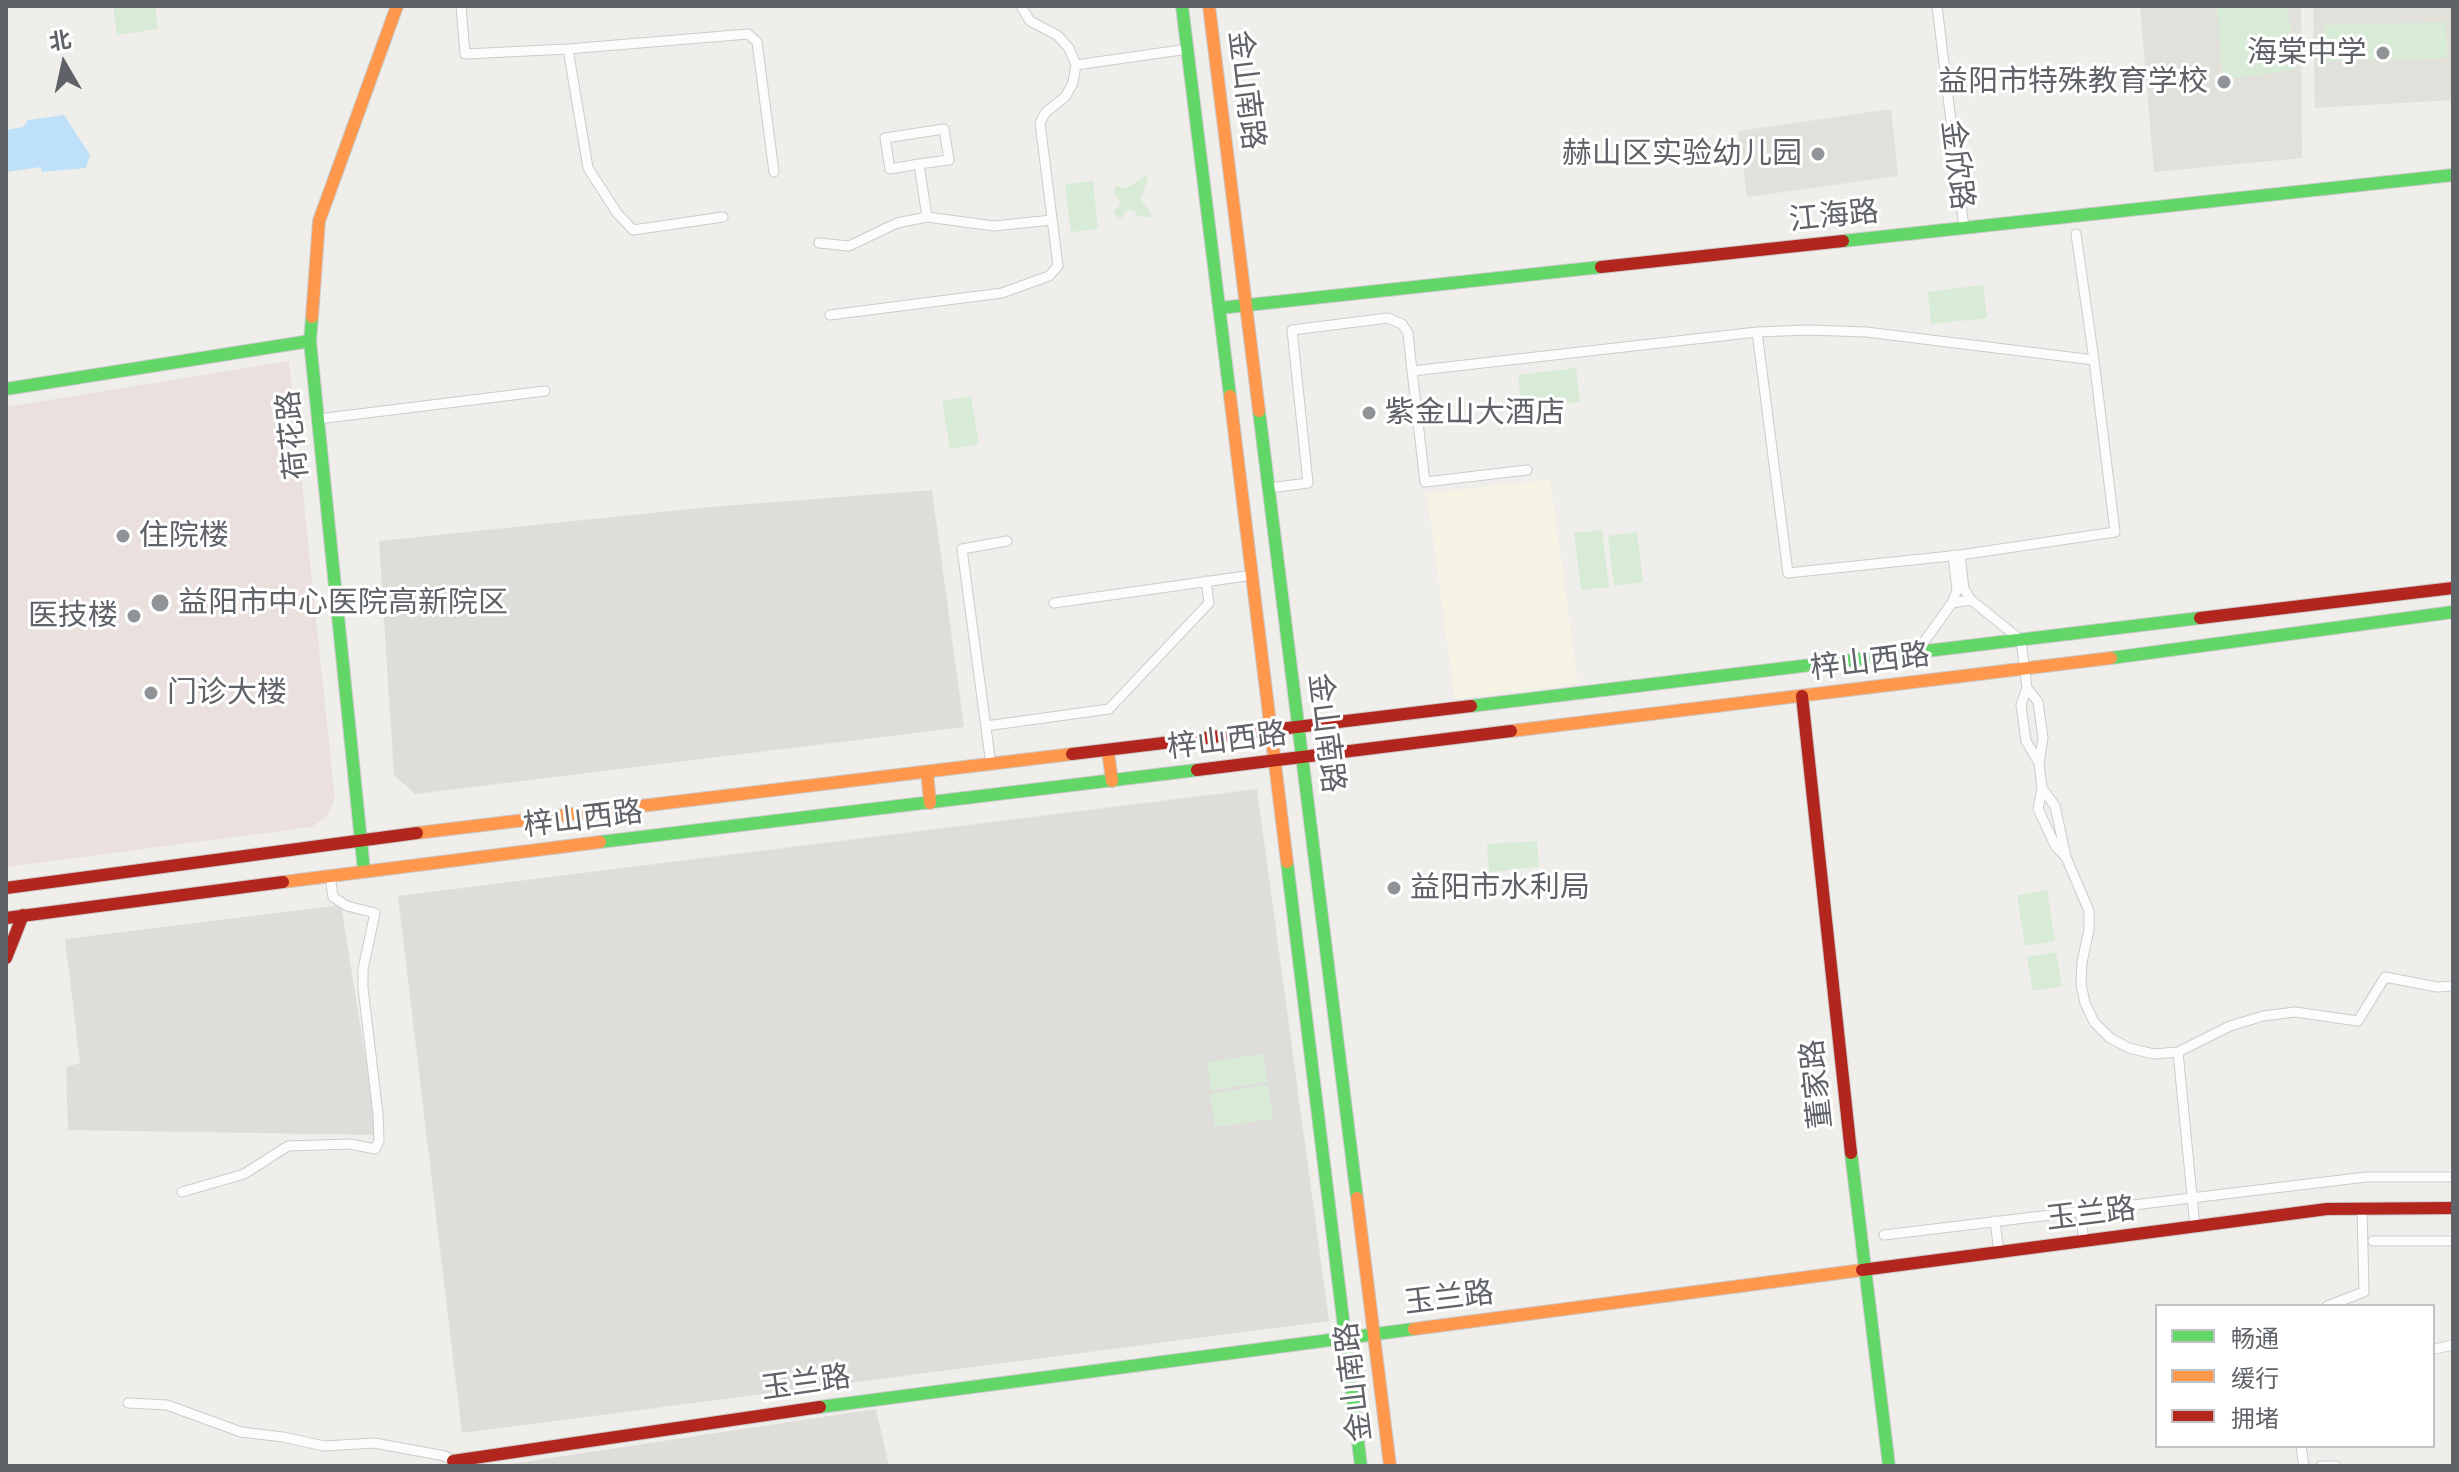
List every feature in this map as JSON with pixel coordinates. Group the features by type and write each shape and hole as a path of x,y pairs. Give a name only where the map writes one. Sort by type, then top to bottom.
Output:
{"main road":[{"name":"荷花路","path":"364,871 310,341 319,221 397,6"},
{"name":"金山南路","path":"1182,6 1361,1466"},
{"name":"金山南路","path":"1209,6 1390,1466"},
{"name":"江海路","path":"1220,308 2453,175"},
{"path":"6,389 310,341"},
{"name":"梓山西路","path":"6,888 361,840 2453,588"},
{"name":"梓山西路","path":"6,918 364,871 2024,669 2453,612"},
{"name":"董家路","path":"1802,696 1863,1270 1889,1466"},
{"path":"1108,751 1112,781"},
{"path":"927,772 930,803"},
{"path":"6,958 23,915"},
{"name":"玉兰路","path":"453,1461 740,1418 2327,1209 2453,1208"}],"street":[{"path":"461,6 465,54 748,34 757,42 774,172"},
{"path":"830,315 1002,293 1049,276 1058,266 1040,123 1045,113 1065,97 1073,83 1076,65 1069,48 1057,35 1030,21 1021,6"},
{"name":"金欣路","path":"1937,6 1964,228"},
{"path":"568,49 588,168 617,213 633,230 723,217"},
{"path":"1076,65 1188,49"},
{"path":"944,129 949,160 919,164 890,169 885,138 944,129"},
{"path":"919,164 927,217"},
{"path":"819,243 849,246 897,223 927,217 1009,226 1052,220"},
{"path":"1757,332 1788,573 1956,555 2115,532 2076,234"},
{"path":"1269,488 1308,483 1292,330 1388,318 1402,324 1408,333 1425,482 1527,470"},
{"path":"1412,371 1757,332 1808,330 1866,332 2094,360"},
{"path":"318,419 545,391"},
{"path":"991,765 962,549 1007,541"},
{"path":"1956,555 1964,589 1971,600 2021,640 2027,688 2021,705 2026,741 2039,763"},
{"path":"1916,653 1952,603 1957,590 1956,555"},
{"path":"1054,603 1253,575"},
{"path":"986,726 1109,709 1209,603 1206,581"},
{"path":"1952,603 1971,600"},
{"path":"2027,688 2038,702 2043,738 2039,763 2042,788 2038,809 2056,847 2066,857"},
{"path":"2042,788 2055,806 2066,857 2089,911 2081,984 2085,1003 2094,1022 2110,1038 2129,1048 2154,1054 2178,1052 2230,1026 2263,1016 2295,1012 2358,1021 2385,977 2437,987 2453,986"},
{"path":"182,1192 244,1174 288,1146 350,1144 375,1149 379,1141 363,988 363,969 375,913 347,906 333,897 330,876"},
{"path":"2178,1052 2195,1227"},
{"path":"1884,1235 2366,1177 2453,1177"},
{"path":"2332,1304 2364,1292 2362,1209"},
{"path":"2080,1210 2084,1241"},
{"path":"1995,1221 1999,1252"},
{"path":"2373,1241 2453,1241"},
{"path":"2435,1349 2453,1345"},
{"path":"128,1403 167,1405 241,1432 324,1446 374,1443 445,1456 453,1461"},
{"path":"2321,1466 2336,1466"}],"shaded area":[{"name":"益阳市特殊教育学校","path":"2140,6 2301,6 2302,158 2154,172"},
{"name":"海棠中学","path":"2313,6 2453,6 2453,100 2315,108"},
{"name":"赫山区实验幼儿园","path":"1891,109 1898,176 1747,197 1738,131"},
{"name":"益阳市中心医院高新院区","path":"289,361 335,800 326,817 311,827 6,867 6,407"},
{"path":"1550,480 1578,684 1455,699 1427,493"},
{"path":"932,490 964,727 415,794 394,775 379,541 710,507"},
{"path":"1257,789 1329,1321 462,1433 398,896"},
{"path":"341,905 378,1135 68,1130 66,1067 80,1063 65,939"},
{"path":"876,1409 889,1466 497,1466"}],"green space":[{"path":"113,6 155,6 158,29 117,35"},
{"path":"2217,6 2288,6 2294,70 2223,80"},
{"path":"2446,22 2447,58 2325,61 2324,25"},
{"path":"1144,176 1148,177 1141,200 1151,213 1150,218 1138,216 1129,209 1120,219 1113,213 1120,200 1114,194 1116,186 1131,186"},
{"path":"1093,181 1098,229 1071,232 1065,184"},
{"path":"1983,285 1987,318 1931,324 1928,292"},
{"path":"1576,368 1580,402 1522,409 1518,375"},
{"path":"971,396 979,444 950,449 942,401"},
{"path":"1602,530 1609,587 1581,590 1574,533"},
{"path":"1637,532 1643,582 1614,586 1608,536"},
{"path":"1537,841 1539,867 1489,872 1487,844"},
{"path":"2047,890 2055,941 2025,946 2017,895"},
{"path":"2056,952 2062,986 2033,991 2027,957"},
{"path":"1263,1054 1267,1082 1211,1090 1207,1062"},
{"path":"1268,1085 1273,1119 1215,1127 1210,1094"}],"water":[{"path":"64,115 90,155 86,168 42,172 41,167 6,172 6,130 23,127 28,120"}],"traffic: fast":[{"path":"1182,6 1230,396"},
{"path":"1843,241 2453,175"},
{"path":"1220,308 1601,267"},
{"path":"312,317 310,341 364,871"},
{"path":"6,389 310,341"},
{"path":"1259,411 1357,1198"},
{"path":"2111,658 2453,612"},
{"path":"1471,706 2200,618"},
{"path":"600,842 1197,770"},
{"path":"1287,862 1361,1466"},
{"path":"1851,1153 1889,1466"},
{"path":"820,1407 1414,1329"}],"traffic: slow":[{"path":"312,317 319,221 397,6"},
{"path":"1209,6 1259,411"},
{"path":"1230,396 1287,862"},
{"path":"1511,731 2111,658"},
{"path":"1108,751 1112,781"},
{"path":"417,833 1072,754"},
{"path":"927,772 930,803"},
{"path":"283,882 600,842"},
{"path":"1357,1198 1390,1466"},
{"path":"1414,1329 1862,1270"}],"traffic: jam":[{"path":"1601,267 1843,241"},
{"path":"2200,618 2453,588"},
{"path":"1802,696 1851,1153"},
{"path":"1072,754 1471,706"},
{"path":"1197,770 1511,731"},
{"path":"6,888 417,833"},
{"path":"6,918 283,882"},
{"path":"6,958 23,915"},
{"path":"1862,1270 2327,1209 2453,1208"},
{"path":"453,1461 820,1407"}],"place":[{"name":"海棠中学","path":"2383,53"},
{"name":"益阳市特殊教育学校","path":"2224,82"},
{"name":"赫山区实验幼儿园","path":"1818,154"},
{"name":"紫金山大酒店","path":"1369,413"},
{"name":"住院楼","path":"123,536"},
{"name":"益阳市中心医院高新院区","path":"160,603"},
{"name":"医技楼","path":"134,616"},
{"name":"门诊大楼","path":"151,693"},
{"name":"益阳市水利局","path":"1394,888"}]}
